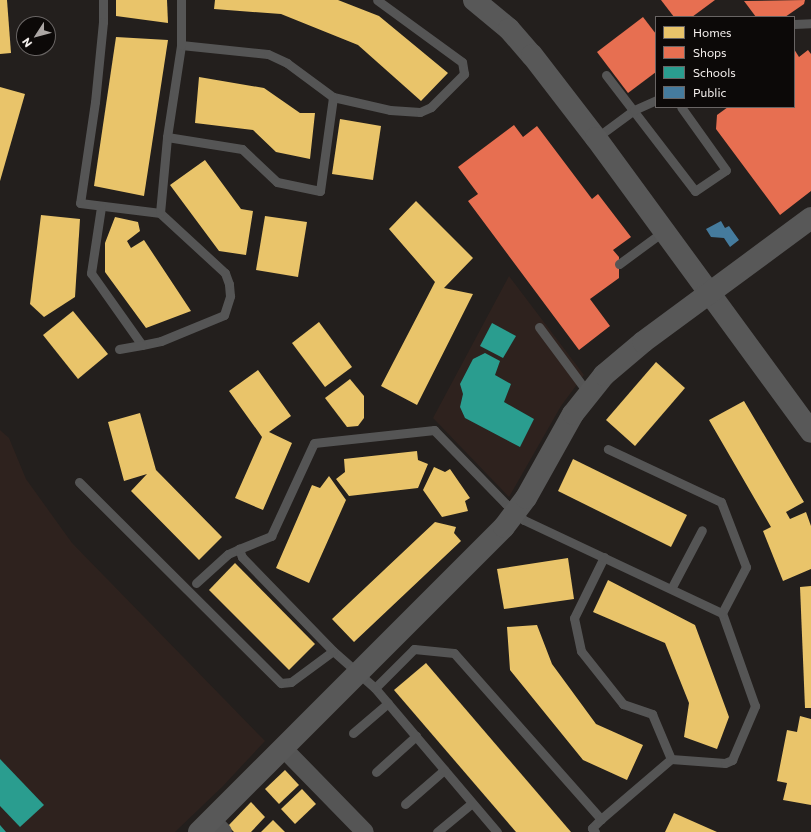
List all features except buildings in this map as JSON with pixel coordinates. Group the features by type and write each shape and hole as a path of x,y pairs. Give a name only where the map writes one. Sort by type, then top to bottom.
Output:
{"street":[{"path":"474,0 509,29 532,55 596,138 811,432"},
{"path":"211,828 283,748 456,577 515,512 588,393 625,355 811,218"},
{"path":"283,748 364,832"}],"lane":[{"path":"103,0 104,22 95,102 80,203 101,207 160,213 225,273 230,284 230,296 227,309 220,319 161,341 119,349"},
{"path":"160,213 167,137 181,44 181,0"},
{"path":"181,44 268,54 287,63 333,97 390,110 420,112 431,107 464,74 462,62 378,0"},
{"path":"795,24 811,23"},
{"path":"606,75 695,191 726,170 683,108"},
{"path":"167,137 242,149 277,182 320,191 333,97"},
{"path":"596,138 634,110 655,100"},
{"path":"101,207 91,273 142,345"},
{"path":"619,264 664,231"},
{"path":"539,327 588,393"},
{"path":"196,583 228,554 271,536 314,442 434,430 524,520 672,587 722,613 755,706 732,760 725,764 671,759 600,819 592,828 595,832"},
{"path":"608,449 721,502 746,567 722,613"},
{"path":"79,482 281,683 291,682 333,651"},
{"path":"672,587 702,530"},
{"path":"239,549 242,557 333,651 359,672 375,688 497,832"},
{"path":"604,557 574,618 581,651 623,704 652,714 671,759"},
{"path":"375,688 414,649 454,653 600,819"},
{"path":"353,733 388,703"},
{"path":"376,772 416,736"},
{"path":"405,804 444,770"},
{"path":"437,832 472,803"}],"shaded area":[{"path":"509,276 584,375 561,406 509,497 433,418"},
{"path":"0,430 9,438 26,479 72,543 265,741 223,786 175,832 0,832"}]}
